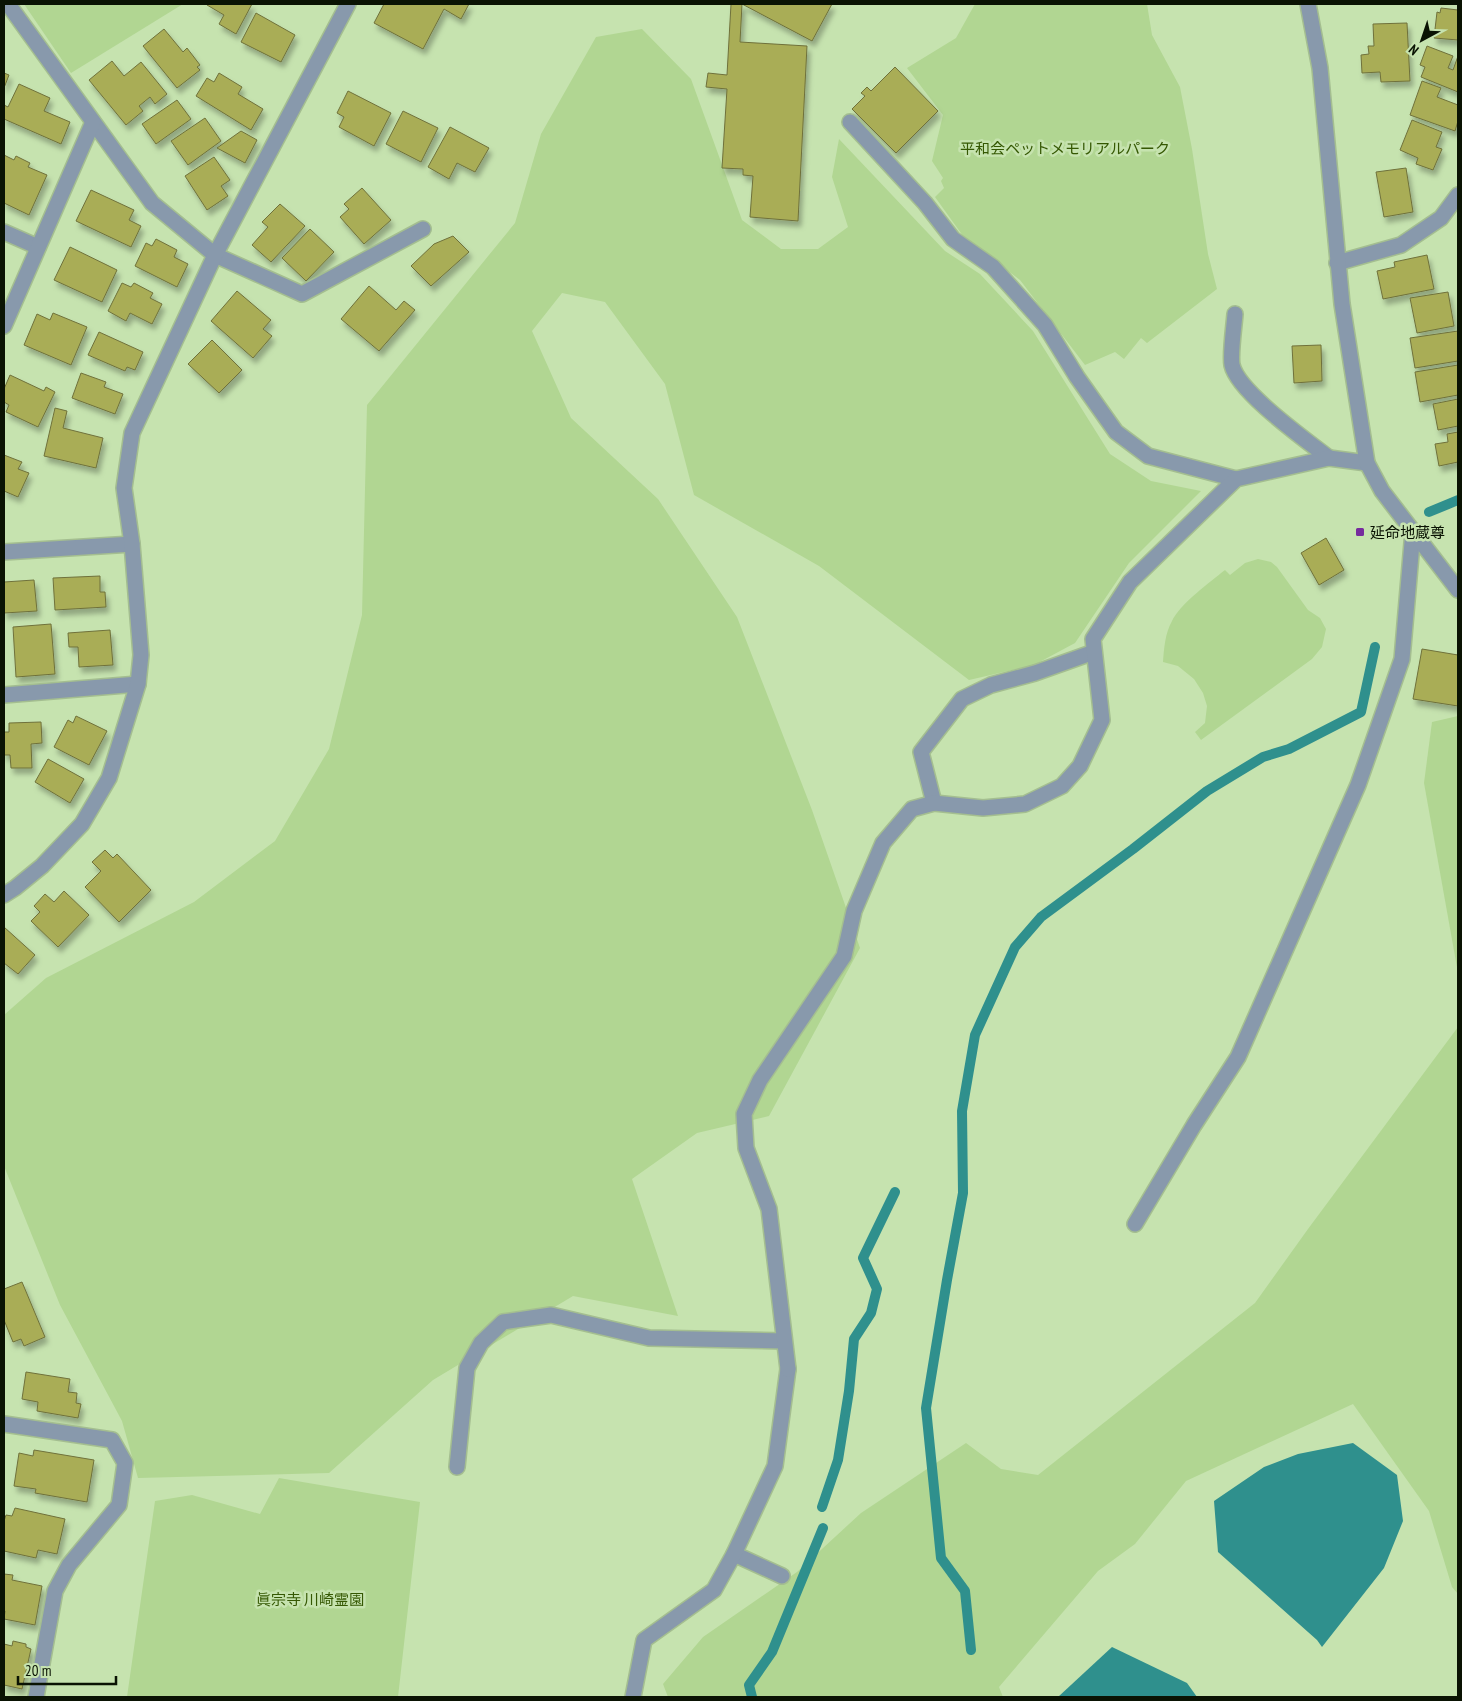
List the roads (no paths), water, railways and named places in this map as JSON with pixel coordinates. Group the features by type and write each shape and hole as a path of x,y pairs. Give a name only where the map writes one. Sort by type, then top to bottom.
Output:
{"street":[{"path":"8,4 152,203 215,255 302,294 423,229"},
{"path":"4,895 42,866 82,824 109,778 138,684 141,655 132,544 124,488 132,433 215,255 348,4"},
{"path":"1308,4 1320,68 1343,312 1367,463 1382,491 1458,590"},
{"path":"4,326 93,122"},
{"path":"850,122 925,203 953,239 993,267 1045,325 1077,377 1116,432 1148,456 1236,479 1329,458 1367,463"},
{"path":"1338,263 1401,244 1441,218 1458,195"},
{"path":"4,232 38,247"},
{"path":"1234,314 1232,364 1238,379 1267,408 1329,458"},
{"path":"633,1697 644,1640 714,1590 734,1554 775,1466 788,1369 769,1209 746,1148 744,1114 760,1080 844,956 854,911 884,843 912,809 934,803 983,808 1025,804 1062,786 1080,766 1102,720 1093,639 1130,582 1236,479"},
{"path":"1135,1224 1238,1056 1358,784 1402,659 1413,531"},
{"path":"4,552 132,544"},
{"path":"934,803 921,752 962,699 990,685 1035,673 1094,652"},
{"path":"4,695 138,684"},
{"path":"457,1467 467,1368 481,1343 503,1322 551,1315 649,1338 784,1341"},
{"path":"4,1424 112,1440 125,1463 119,1505 69,1565 55,1591 36,1697"},
{"path":"734,1554 782,1576"}],"water":[{"path":"1353,1443 1397,1475 1403,1521 1384,1568 1322,1647 1317,1640 1218,1552 1214,1501 1264,1467 1298,1454"},
{"path":"1112,1647 1187,1683 1197,1697 1058,1697"}],"waterway":[{"path":"1429,512 1458,500"},
{"path":"971,1650 965,1591 941,1558 926,1408 963,1193 962,1111 975,1035 1015,947 1041,917 1207,791 1263,757 1289,749 1361,712 1375,647"},
{"path":"822,1507 838,1460 849,1391 854,1339 871,1313 877,1289 863,1258 895,1192"},
{"path":"752,1697 749,1685 772,1652 823,1528"}],"place":[{"name":"延命地蔵尊","path":"1360,532"}],"park label":[{"name":"平和会ペットメモリアルパーク","path":"1065,148"},
{"name":"眞宗寺 川崎霊園","path":"310,1599"}]}
